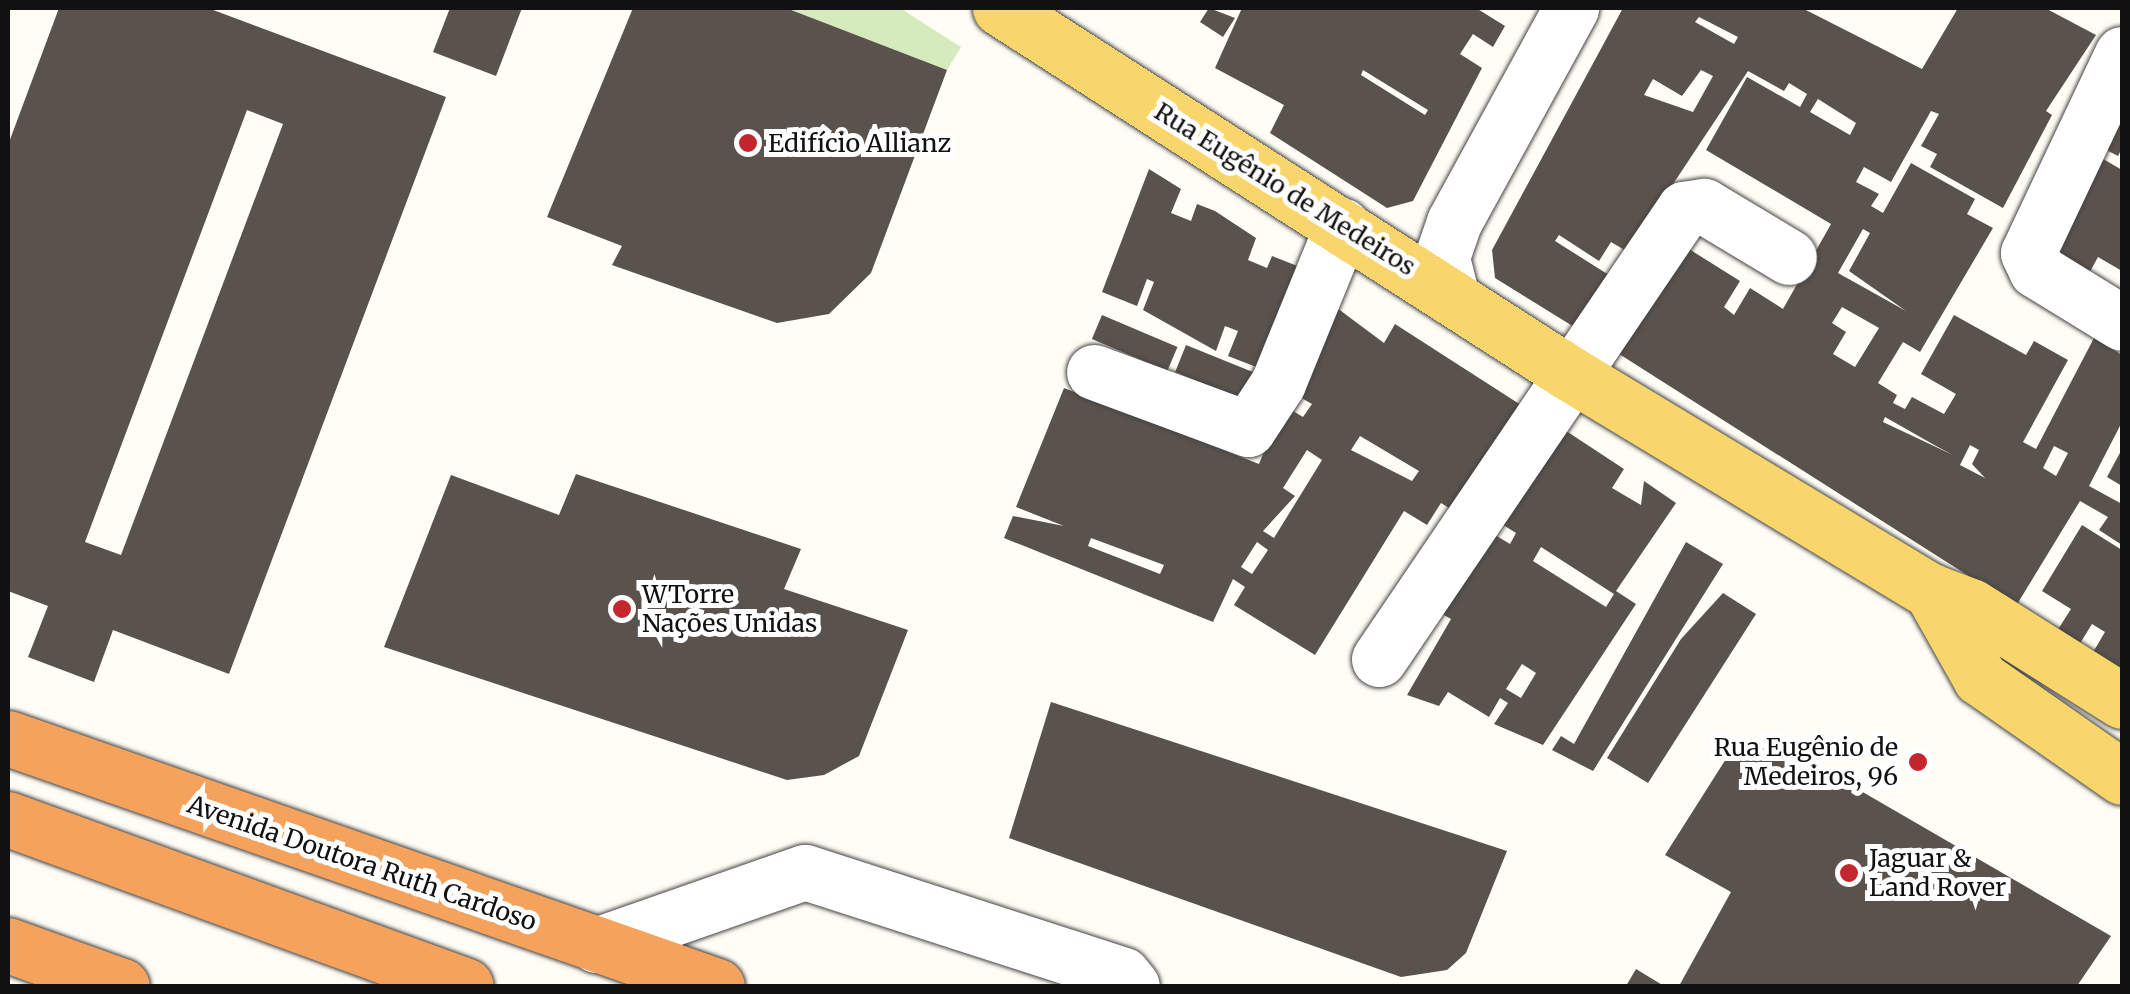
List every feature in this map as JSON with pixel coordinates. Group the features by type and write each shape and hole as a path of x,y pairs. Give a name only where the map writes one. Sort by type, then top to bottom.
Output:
{"highway":[{"name":"Avenida Doutora Ruth Cardoso","path":"8,738 718,986"},
{"path":"8,819 466,986"},
{"path":"8,945 122,986"}],"main road":[{"name":"Rua Eugênio de Medeiros","path":"1000,8 1451,294 1569,374 1931,591 1971,606 2122,701"},
{"name":"Rua Eugênio de Medeiros","path":"1931,591 1980,678 2111,769"}],"street":[{"path":"1451,294 1442,257 1454,222 1571,8"},
{"path":"2122,54 2028,253 2057,286 2122,323"},
{"path":"1379,659 1684,209 1704,206 1788,257"},
{"path":"1094,372 1248,430 1278,383 1342,226"},
{"path":"596,945 804,872 1124,974 1132,986"}],"green space":[{"path":"786,8 900,8 961,47 947,70"}],"building":[{"path":"59,8 208,8 446,97 229,674 113,630 94,682 28,657 48,606 8,591 8,145","holes":["247,110 283,124 121,555 85,542"]},
{"path":"450,8 522,8 496,76 433,52"},
{"name":"Edifício Allianz","path":"633,8 786,8 947,70 871,273 829,314 777,323 612,265 622,246 547,217"},
{"path":"1209,8 1235,18 1223,37 1200,22"},
{"path":"1242,8 1476,8 1505,26 1493,47 1473,34 1460,54 1482,68 1413,201 1387,208 1270,133 1284,105 1215,68","holes":["1363,70 1428,110 1425,115 1361,75"]},
{"path":"1623,8 1802,8 1922,69 1958,8 2045,8 2096,35 2046,111 2052,115 2003,208 1930,167 1937,154 1921,146 1939,114 1931,111 1891,182 1864,167 1856,182 1879,194 1871,206 1883,213 1911,163 1975,199 1967,214 1993,228 1920,352 1903,342 1878,383 1897,395 1893,403 1905,409 1912,397 1944,414 1956,394 1921,374 1954,315 2026,355 2034,341 2068,360 2023,442 2036,449 2094,338 2122,355 2122,422 2089,486 2122,504 2122,545 2099,530 2108,517 2080,501 2016,606 1616,352 1673,239 1740,281 1724,307 1734,315 1750,288 1783,309 1831,224 1706,150 1747,77 1800,107 1807,94 1789,83 1784,91 1748,71 1628,252 1611,242 1599,261 1559,235 1555,241 1612,277 1579,330 1495,278 1492,250","holes":["1699,17 1738,37 1734,44 1695,22","1701,70 1713,76 1693,112 1644,95 1653,79 1682,96","1818,99 1856,123 1850,135 1810,112","1863,229 1870,233 1849,271 1906,311 1838,273","1842,307 1879,328 1855,367 1833,354 1846,332 1832,323","1885,417 1936,446 1953,455 1883,422","1970,445 1979,450 1972,464 1985,478 1960,465","2054,446 2068,453 2056,476 2043,468"]},
{"path":"2122,89 2122,148 2118,156 2093,143"},
{"path":"2088,150 2122,170 2122,271 2098,257 2086,279 2033,249"},
{"path":"1149,169 1181,189 1171,213 1191,221 1197,204 1215,211 1256,238 1248,260 1267,268 1272,256 1305,269 1264,370 1228,356 1238,331 1225,326 1216,351 1143,310 1154,282 1147,279 1137,306 1102,292"},
{"path":"1329,302 1384,343 1395,324 1524,407 1457,513 1441,503 1427,525 1404,511 1315,655 1234,605 1245,587 1233,579 1213,622 1004,538 1013,516 1064,526 1016,507 1064,388 1259,464 1283,405 1303,417 1312,404 1291,392","holes":["1360,436 1419,471 1412,481 1351,450","1307,450 1322,460 1274,538 1263,531 1295,496 1283,488","1091,538 1164,565 1160,574 1088,546","1257,542 1268,550 1252,574 1241,567"]},
{"path":"1102,315 1177,347 1167,371 1092,339"},
{"path":"1186,345 1262,376 1251,403 1175,372"},
{"path":"1551,421 1624,469 1612,488 1641,505 1644,481 1676,503 1616,591 1636,604 1543,745 1494,724 1508,703 1500,698 1489,717 1448,692 1439,706 1407,695 1451,619 1435,610 1485,529 1510,544 1516,533 1492,518","holes":["1541,547 1614,594 1606,607 1533,561","1522,664 1536,673 1521,698 1506,689"]},
{"path":"2122,449 2122,486 2107,477"},
{"name":"WTorre Nações Unidas","path":"576,474 801,549 784,589 908,630 859,756 824,775 787,780 384,647 451,475 559,515"},
{"path":"2082,525 2122,550 2122,673 2092,654 2105,632 2092,624 2079,645 2057,631 2071,609 2042,591"},
{"path":"1686,542 1723,564 1593,771 1552,750 1561,736 1574,744"},
{"path":"1723,593 1756,614 1648,783 1607,758 1681,639"},
{"path":"1051,702 1507,851 1466,953 1447,970 1401,977 1009,838"},
{"name":"Jaguar & Land Rover","path":"1785,747 2111,936 2077,986 1679,986 1731,892 1665,855 1731,751"},
{"path":"1636,969 1664,986 1626,986"}],"place":[{"name":"Edifício Allianz","path":"748,143"},
{"name":"WTorre Nações Unidas","path":"622,609"},
{"name":"Rua Eugênio de Medeiros, 96","path":"1918,762"},
{"name":"Jaguar & Land Rover","path":"1849,873"}]}
